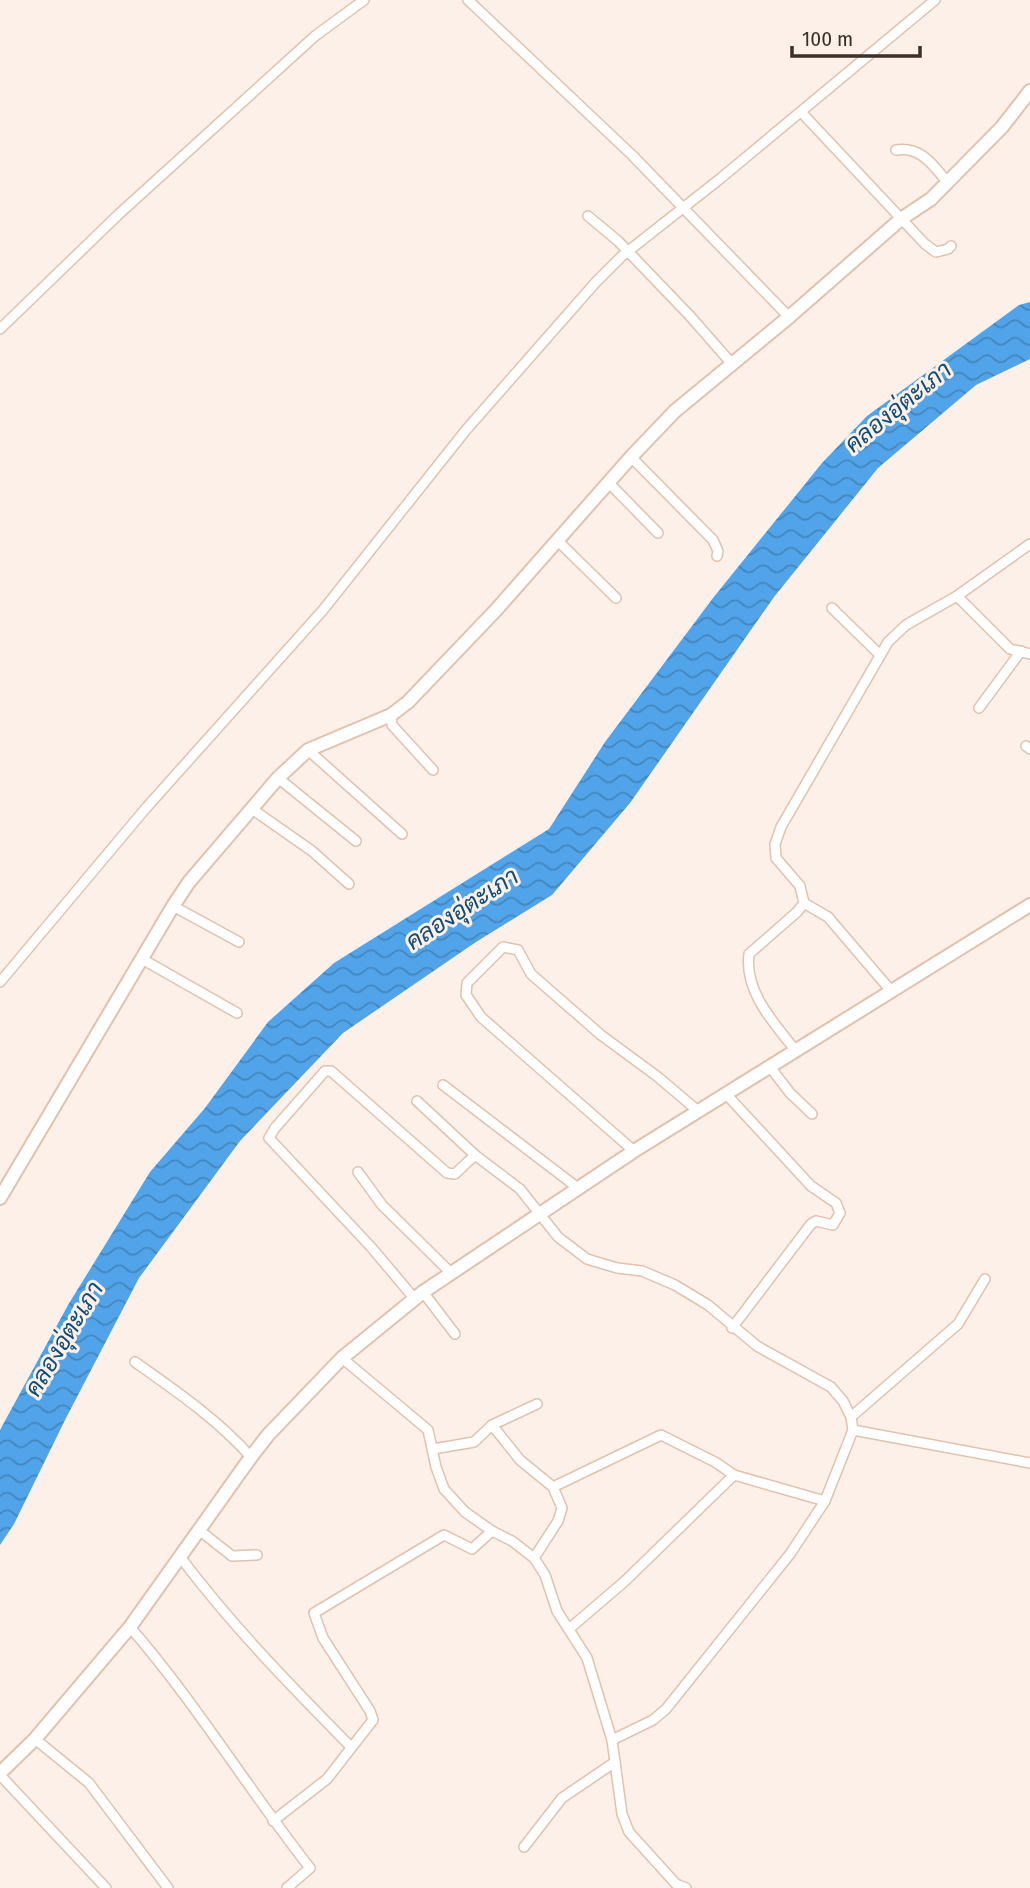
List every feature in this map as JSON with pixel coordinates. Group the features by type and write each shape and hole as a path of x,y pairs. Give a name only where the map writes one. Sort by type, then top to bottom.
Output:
{"street":[{"path":"0,329 119,214 314,36 364,0"},
{"path":"468,0 684,207 789,317"},
{"path":"0,982 146,808 323,610 466,430 596,282 626,252 801,112 935,0"},
{"path":"0,1198 173,906 189,882 278,778 308,750 391,715 408,702 675,411 789,317 901,219 931,199 1002,127 1030,91"},
{"path":"801,112 901,219 936,252 951,246"},
{"path":"896,150 907,148 917,151 948,183"},
{"path":"588,216 618,241 732,364"},
{"path":"631,457 713,540 717,556"},
{"path":"609,483 658,533"},
{"path":"558,541 616,598"},
{"path":"892,992 828,917 804,903 800,886 776,858 775,844 780,827 888,642 906,625 957,596 1030,544"},
{"path":"957,596 1010,649 1026,653 979,708"},
{"path":"832,608 879,654"},
{"path":"391,715 392,725 433,770"},
{"path":"308,750 402,834"},
{"path":"278,778 356,841"},
{"path":"252,809 312,851 349,884"},
{"path":"796,1051 757,1000 748,961 749,954 804,903"},
{"path":"106,1888 0,1774 35,1739 130,1627 268,1435 342,1358 418,1295 698,1111 1030,905"},
{"path":"173,906 239,942"},
{"path":"634,1152 481,1017 466,995 467,984 503,947 518,950 531,974 601,1035 698,1111"},
{"path":"142,959 237,1013"},
{"path":"770,1067 790,1093 812,1114"},
{"path":"456,1334 270,1138 275,1128 325,1071 331,1071 447,1173 456,1174 475,1155"},
{"path":"443,1086 578,1188"},
{"path":"726,1094 811,1186 836,1203 840,1213 833,1225 816,1221 811,1224 732,1328"},
{"path":"416,1101 475,1155 520,1189 558,1237 587,1259 617,1268 642,1271 675,1285 708,1305 732,1328 757,1346 831,1387 843,1401 851,1417 853,1430 825,1502 790,1554 666,1709 653,1720 612,1740"},
{"path":"358,1172 382,1205 452,1273"},
{"path":"851,1417 958,1324 985,1279"},
{"path":"342,1358 428,1430 444,1489 465,1513 512,1541 534,1558 545,1575 557,1611 587,1658 612,1740 622,1814 629,1832 676,1884 685,1888"},
{"path":"135,1362 230,1433 251,1457"},
{"path":"433,1449 474,1442 492,1425 537,1404"},
{"path":"492,1425 520,1461 553,1487 562,1508 558,1521 534,1558"},
{"path":"853,1430 1030,1463"},
{"path":"553,1487 661,1435 715,1462 734,1475 825,1502"},
{"path":"569,1629 625,1581 734,1475"},
{"path":"199,1530 232,1556 257,1555"},
{"path":"273,1821 327,1779 373,1720 370,1711 323,1638 314,1613 444,1535 472,1549 492,1531"},
{"path":"181,1558 219,1609 261,1656 351,1747"},
{"path":"130,1627 185,1695 273,1821 310,1868 287,1888"},
{"path":"35,1739 89,1783 168,1888"},
{"path":"524,1847 562,1798 615,1762"}],"water":[{"name":"คลองอุ่ตะเภา","path":"1030,302 1030,359 976,385 878,468 774,597 630,803 552,895 476,942 343,1033 240,1141 139,1278 14,1524 0,1545 0,1430 68,1305 150,1172 205,1108 268,1022 334,963 549,829 605,742 713,598 822,463 867,416 1019,305"}]}
